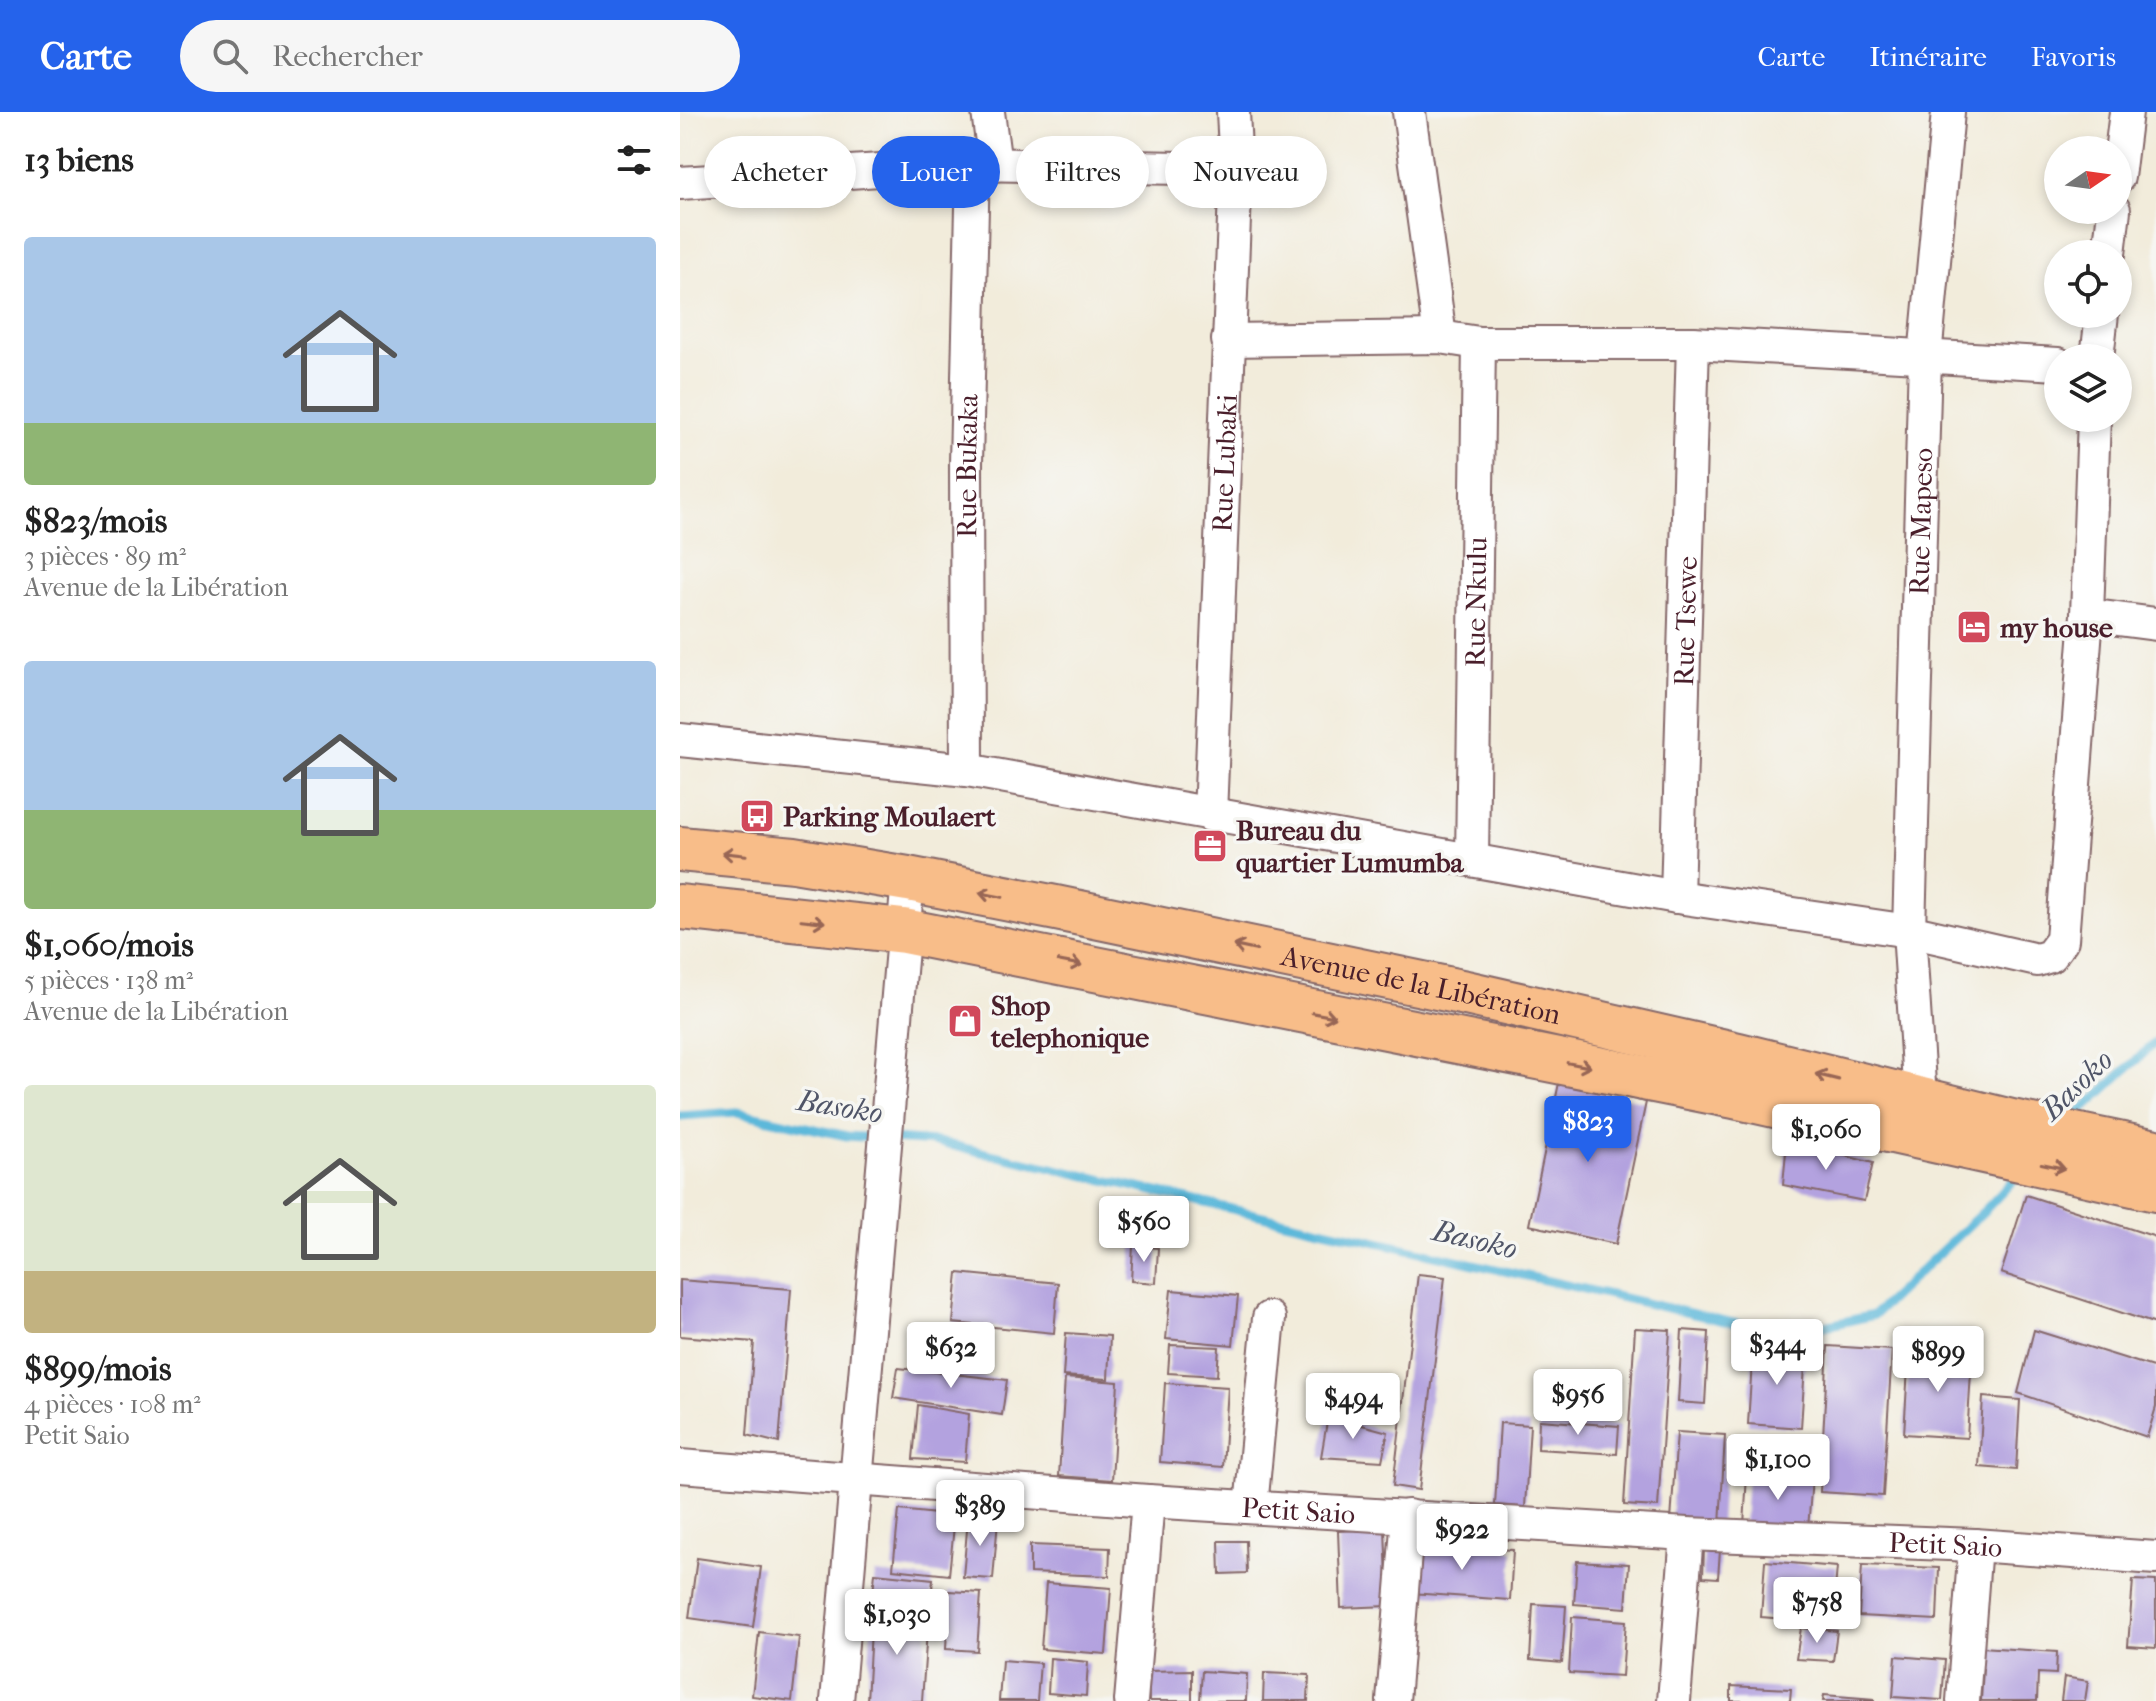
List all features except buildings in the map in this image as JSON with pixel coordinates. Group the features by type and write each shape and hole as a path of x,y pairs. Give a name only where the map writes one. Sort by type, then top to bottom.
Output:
{"highway":[{"name":"Avenue de la Libération","path":"680,849 794,860 908,879 1466,993 1920,1099 2008,1139"},
{"name":"Avenue de la Libération","path":"680,907 904,931 1734,1096 2125,1158 2156,1189"}],"street":[{"name":"Rue Bukaka","path":"986,136 988,112"},
{"name":"Rue Lubaki","path":"1233,112 1234,136"},
{"path":"1409,112 1440,337"},
{"name":"Rue Mapeso","path":"1920,1099 1909,931 1925,357 1948,112"},
{"path":"2123,136 2126,112"},
{"path":"1000,164 1165,168"},
{"path":"680,183 872,171"},
{"path":"680,174 680,189"},
{"name":"Rue Bukaka","path":"967,770 966,463 981,208"},
{"name":"Rue Lubaki","path":"1210,815 1234,208"},
{"path":"1228,340 1440,337 1479,343 1693,343 2044,363"},
{"name":"Rue Nkulu","path":"1472,860 1479,343"},
{"name":"Rue Tsewe","path":"1677,897 1693,343"},
{"path":"680,740 967,770 1677,897 1909,931 2037,960 2050,956 2062,940 2087,615 2094,432"},
{"path":"2087,615 2156,624"},
{"path":"837,1701 908,879"},
{"path":"1251,1507 1269,1318"},
{"name":"Petit Saio","path":"680,1466 1148,1501 1687,1534 1975,1545 2156,1558"},
{"path":"1131,1701 1148,1501"},
{"path":"1393,1701 1408,1516"},
{"path":"1674,1701 1687,1534"},
{"path":"1963,1701 1975,1545"}],"waterway":[{"name":"Basoko","path":"2069,1122 2156,1042"},
{"name":"Basoko","path":"680,1116 737,1112 847,1136 937,1142 1786,1335 1874,1315 2020,1173"}],"place":[{"name":"my house","path":"1974,627"},
{"name":"Parking Moulaert","path":"757,816"},
{"name":"Bureau du quartier Lumumba","path":"1210,846"},
{"name":"Shop telephonique","path":"965,1021"}]}
